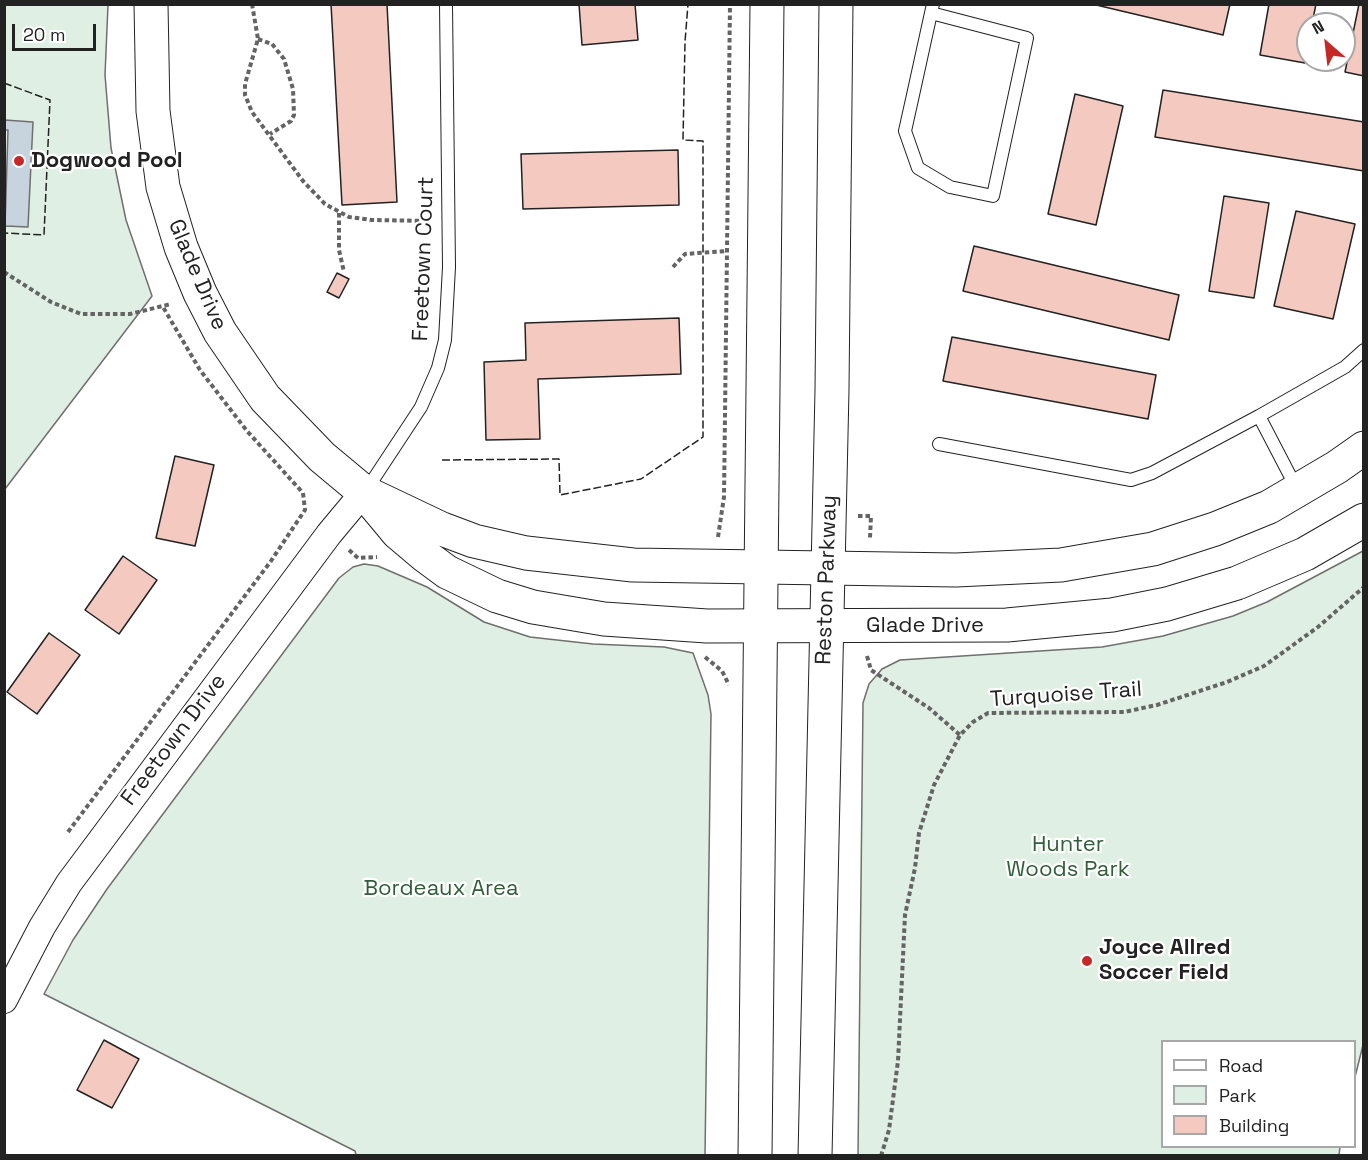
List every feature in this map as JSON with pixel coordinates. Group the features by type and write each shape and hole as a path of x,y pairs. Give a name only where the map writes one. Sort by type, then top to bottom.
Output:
{"street":[{"name":"Glade Drive","path":"151,4 153,111 157,153 171,216 200,293 237,359 265,398 307,444 364,492 398,533 454,576 497,596 533,607 603,619 761,626 1045,623 1149,608 1212,591 1305,554 1364,520"},
{"path":"755,1155 763,568 767,4"},
{"name":"Reston Parkway","path":"815,1155 836,4"},
{"name":"Glade Drive","path":"364,492 442,529 474,541 526,553 633,565 827,569 996,569 1061,565 1106,558 1190,538 1269,507 1364,448"},
{"name":"Freetown Drive","path":"4,1000 42,927 69,883 329,534 364,492"}],"lane":[{"name":"Freetown Court","path":"364,492 421,407 438,368 446,331 448,221 446,4"},
{"path":"932,9 1027,38 993,196 950,187 918,168 905,132 932,9"},
{"path":"939,444 1131,480 1152,473 1259,416 1345,367 1364,350"},
{"path":"1259,416 1298,491"}],"path":[{"path":"252,4 258,39 245,84 245,95 252,112 303,181 325,204 339,213 372,220 448,221"},
{"path":"722,510 730,4"},
{"path":"258,39 272,44 284,59 293,89 294,115 291,121 270,134"},
{"path":"339,213 339,250 344,272"},
{"path":"673,267 685,254 726,251"},
{"path":"4,272 71,312 92,315 113,316 146,312 200,293"},
{"path":"68,832 271,561 305,510"},
{"name":"Turquoise Trail","path":"881,1155 889,1130 898,1061 905,915 915,868 919,833 934,785 960,735 988,713 1124,712 1157,705 1227,682 1264,666 1290,649 1364,587"},
{"path":"867,626 868,665 871,670 929,708 960,735"},
{"path":"705,657 722,671"}],"green space":[{"path":"5,5 108,5 105,75 111,148 126,220 152,296 5,489"},
{"name":"Hunter Woods Park","path":"1363,551 1364,1041 1356,1073 1356,1040 1161,1040 1161,1148 1340,1148 1339,1155 858,1155 863,703 869,684 882,669 900,660 1102,647 1163,636 1233,616 1267,602"},
{"name":"Bordeaux Area","path":"364,564 378,566 427,587 484,622 530,637 593,644 664,647 693,653 708,695 711,714 705,1155 356,1155 355,1151 44,994 73,940 107,889 339,578 353,567"}],"shaded area":[{"name":"Dogwood Pool","path":"5,120 33,122 28,227 5,226 8,130 5,130"}],"building":[{"path":"331,4 387,4 397,202 342,205"},
{"path":"579,4 635,4 638,40 582,45"},
{"path":"1092,4 1230,4 1223,35"},
{"path":"1269,4 1316,4 1314,12 1296,12 1296,61 1260,55"},
{"path":"1359,4 1364,4 1364,76 1345,72 1356,72 1356,19"},
{"path":"1163,90 1364,122 1364,171 1155,137"},
{"path":"1075,94 1123,106 1096,225 1048,214"},
{"path":"678,150 679,205 523,209 521,154"},
{"path":"1224,196 1269,203 1254,298 1209,291"},
{"path":"1296,211 1355,224 1333,319 1274,306"},
{"path":"974,246 1179,295 1169,340 963,291"},
{"path":"337,273 349,279 339,298 327,292"},
{"path":"679,318 681,374 538,379 540,439 486,440 484,362 526,360 525,323"},
{"path":"952,337 1156,375 1148,419 943,381"},
{"path":"175,456 214,465 195,546 156,538"},
{"path":"123,556 157,580 119,634 85,610"},
{"path":"49,633 80,655 37,714 7,692"},
{"path":"104,1040 139,1059 112,1108 77,1090"}],"fence":[{"path":"442,460 559,459 560,495 641,479 703,437 703,141 683,140 688,4"},
{"path":"4,83 50,100 44,235 4,233"}],"place":[{"name":"Dogwood Pool","path":"19,161"},
{"name":"Joyce Allred Soccer Field","path":"1087,961"}]}
